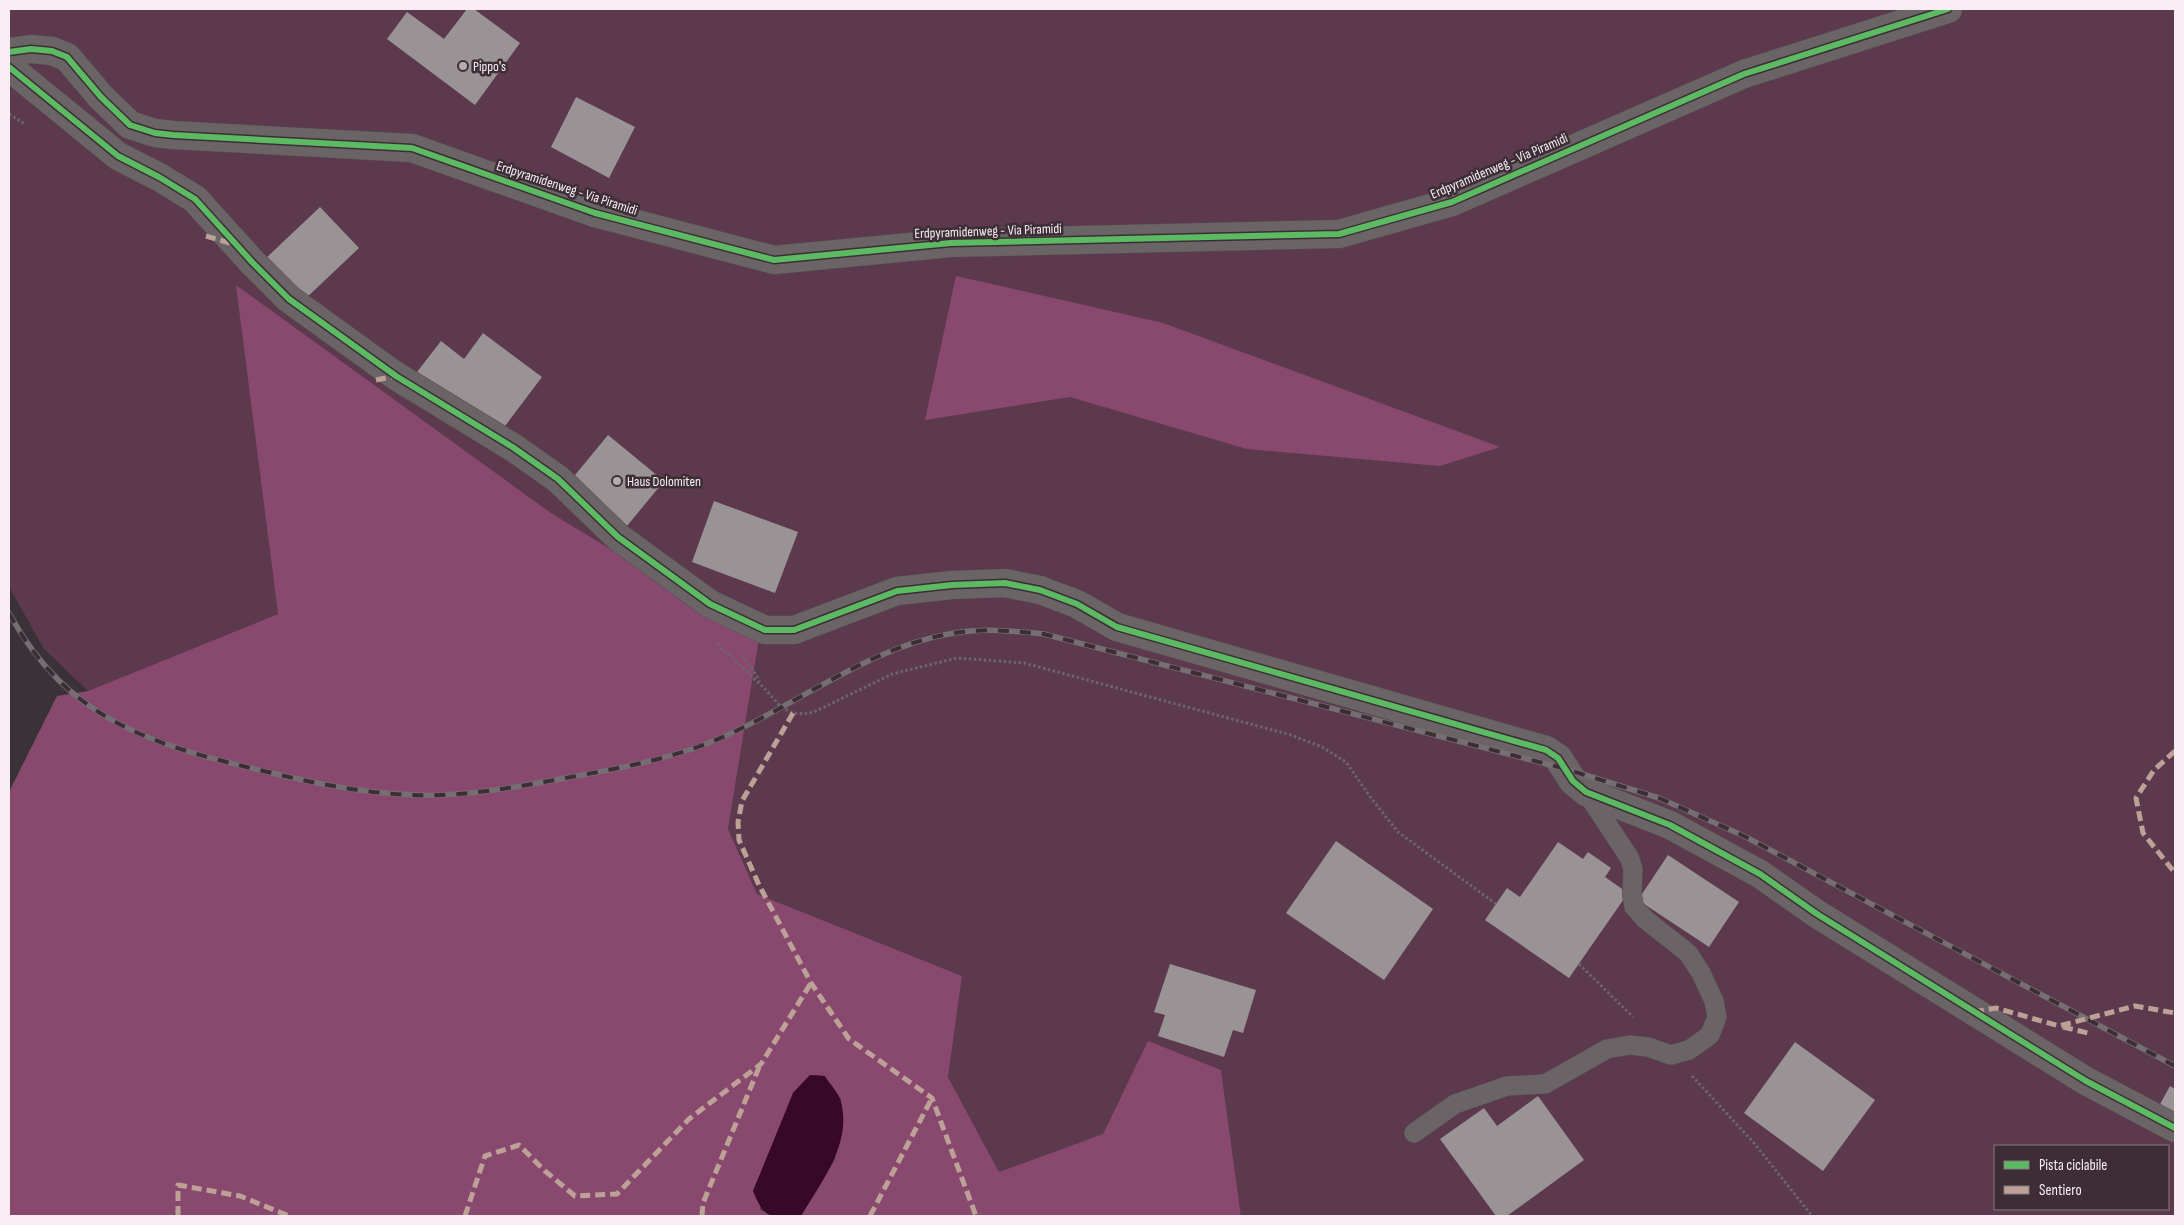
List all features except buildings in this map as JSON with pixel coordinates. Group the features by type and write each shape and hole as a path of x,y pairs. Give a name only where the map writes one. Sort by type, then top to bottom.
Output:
{"street":[{"name":"Erdpyramidenweg - Via Piramidi","path":"9,52 52,51 68,57 100,97 130,125 155,133 412,148 595,213 774,260 951,243 1340,234 1452,202 1744,74 1948,9"},
{"path":"9,67 118,156 159,176 195,199 246,256 289,299 396,376 514,448 558,479 618,537 710,604 765,630 794,630 897,591 952,585 1005,583 1040,590 1077,604 1117,626 1546,750 1558,758 1573,781 1586,792 1670,825 1760,874 1842,929 2070,1072 2175,1128"}],"lane":[{"path":"1414,1133 1455,1104 1507,1086 1544,1084 1607,1049 1630,1045 1648,1047 1672,1055 1689,1050 1710,1035 1717,1018 1714,1001 1701,973 1688,953 1646,920 1634,907 1632,869 1629,857 1586,792"}],"path":[{"path":"763,687 781,707 793,713 804,714 814,712 892,674 925,665 957,658 1024,663 1291,734 1322,747 1346,762 1370,798 1398,832 1496,904"},
{"path":"1579,964 1636,1020"},
{"path":"1672,1055 1754,1143 1812,1216"}],"shaded area":[{"path":"9,9 2175,9 2175,1216 1241,1216 1221,1070 1148,1042 1103,1134 999,1172 948,1077 962,976 757,894 728,829 759,639 551,513 237,286 278,614 88,691 44,649 9,587"},
{"path":"956,276 1163,323 1500,447 1440,466 1247,449 1070,397 925,420"},
{"path":"236,285 551,513 759,639 728,829 757,894 962,976 948,1077 999,1172 1103,1134 1148,1041 1221,1070 1241,1216 801,1216 835,1159 841,1100 825,1076 810,1075 793,1093 760,1209 771,1216 9,1216 9,792 57,696 88,691 278,614"},
{"path":"810,1075 824,1076 840,1099 843,1118 838,1148 833,1162 801,1216 770,1215 761,1208 753,1191 793,1093"}],"railway":[{"path":"9,613 32,650 59,680 87,704 119,724 152,739 189,752 311,782 355,790 420,795 458,794 506,788 600,772 686,751 754,722 851,669 918,641 954,633 988,630 1044,634 1566,769 1659,798 1744,836 2175,1066"}],"marked path":[{"path":"206,236 233,244"},
{"path":"376,380 396,376"},
{"path":"793,713 742,801 738,822 739,840 759,885 811,983 849,1039 932,1098 976,1216"},
{"path":"2175,751 2154,770 2136,798 2143,833 2175,873"},
{"path":"465,1216 485,1156 519,1145 545,1171 575,1196 617,1194 689,1119 761,1064 811,983"},
{"path":"1974,1012 1996,1008 2059,1026 2135,1006 2175,1013"},
{"path":"2063,1027 2092,1034"},
{"path":"702,1216 703,1203 760,1065"},
{"path":"870,1216 932,1098"},
{"path":"178,1216 178,1185 240,1196 289,1216"}],"cycle path":[{"path":"9,52 31,49 52,51 67,57 101,97 130,125 155,133 412,148 595,213 774,260 951,243 1339,234 1452,202 1744,74 1948,9"},
{"path":"9,67 118,156 159,177 195,199 252,262 289,299 396,376 514,448 558,479 618,537 710,604 765,630 794,630 897,591 952,585 1005,583 1040,590 1077,604 1117,627 1546,750 1558,758 1573,781 1586,792 1670,825 1760,874 1817,914 2086,1081 2175,1128"}],"place":[{"name":"Pippo's","path":"463,66"},
{"name":"Haus Dolomiten","path":"617,481"}]}
